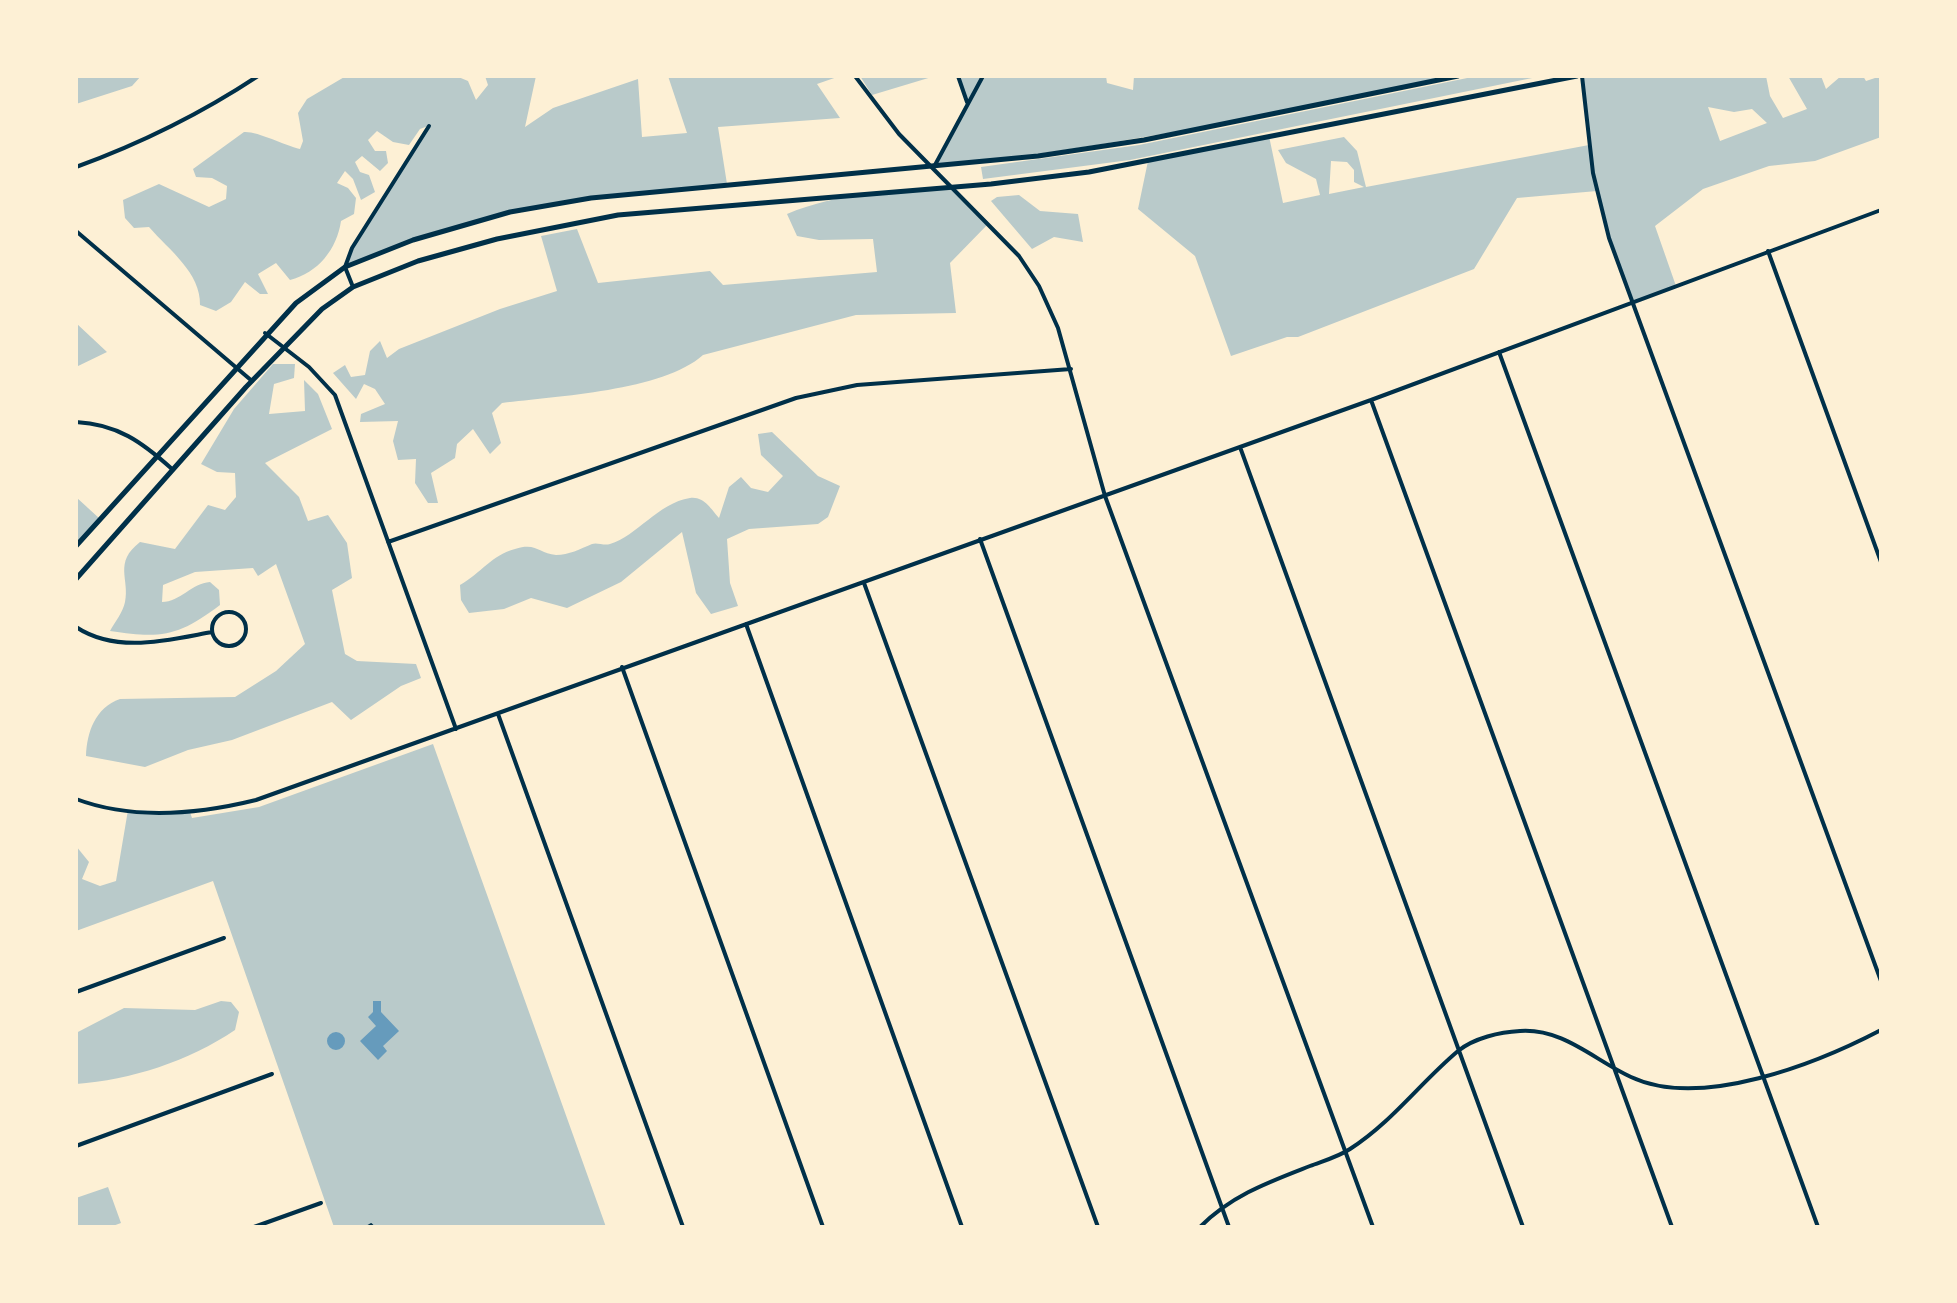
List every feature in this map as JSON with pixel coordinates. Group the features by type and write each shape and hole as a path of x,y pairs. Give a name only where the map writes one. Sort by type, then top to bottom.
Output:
{"street":[{"path":"76,167 143,142 205,111 258,76"},
{"path":"855,76 899,134 1019,256 1039,286 1058,328 1071,369 1087,441 1105,496 1373,1227"},
{"path":"958,76 967,102"},
{"path":"933,167 983,76"},
{"path":"76,546 265,333 296,303 345,267 413,240 510,212 649,191 933,167 1144,140 1458,76"},
{"path":"76,579 252,381 322,309 353,287 418,261 497,239 603,217 1042,179 1134,164 1580,76 1593,173 1609,238 1881,981"},
{"path":"353,287 345,267 358,238 429,126"},
{"path":"76,799 138,811 184,813 226,808 456,729 1371,400 1881,210"},
{"path":"76,231 252,381"},
{"path":"1768,251 1881,562"},
{"path":"265,333 284,346 335,395 456,729"},
{"path":"1499,352 1818,1227"},
{"path":"388,542 796,398 857,385 1071,369"},
{"path":"1371,400 1672,1227"},
{"path":"76,422 113,428 136,437 172,469"},
{"path":"1240,447 1523,1227"},
{"path":"980,539 1229,1227"},
{"path":"864,581 1098,1227"},
{"path":"227,612 242,618 246,628 243,639 228,646 217,642 212,632 213,621 227,612"},
{"path":"746,624 962,1227"},
{"path":"76,627 120,643 157,642 212,632"},
{"path":"622,667 823,1227"},
{"path":"498,713 683,1227"},
{"path":"76,992 224,938"},
{"path":"1200,1227 1221,1206 1251,1189 1346,1152 1403,1108 1459,1050 1501,1033 1545,1032 1560,1036 1635,1079 1695,1088 1762,1076 1837,1051 1881,1030"},
{"path":"76,1146 272,1074"},
{"path":"254,1227 321,1203"}],"path":[{"path":"366,1227 371,1224 374,1227"}],"shaded area":[{"path":"76,76 141,76 132,86 76,104"},
{"path":"346,76 456,76 468,81 476,100 488,85 485,76 536,76 525,127 553,108 638,79 642,137 687,133 668,76 840,76 817,84 840,118 718,127 727,184 535,207 446,230 345,267 352,248 428,126 420,129 409,145 393,142 377,131 368,140 375,151 386,151 388,163 380,171 362,156 355,162 360,172 369,175 375,192 361,200 353,179 345,171 337,183 348,188 356,198 354,214 341,221 335,241 317,266 290,280 276,263 258,274 268,294 260,294 245,282 231,302 216,311 200,305 199,293 190,272 149,227 134,228 125,218 123,200 159,184 209,207 226,199 227,186 212,178 196,177 193,169 244,132 300,149 303,141 298,113 307,99"},
{"path":"860,76 935,76 872,95"},
{"path":"958,76 1106,76 1107,83 1133,90 1134,76 1458,76 1131,139 933,167 967,102"},
{"path":"1477,76 1542,76 1130,160 983,179 981,167 1139,145"},
{"path":"1582,76 1766,76 1770,96 1783,118 1807,109 1788,76 1821,76 1826,89 1841,76 1863,76 1866,81 1881,76 1881,137 1815,161 1769,166 1703,189 1655,226 1676,286 1632,303 1609,238 1597,191 1517,198 1474,269 1298,337 1287,337 1231,356 1195,256 1138,209 1148,161 1269,136 1283,203 1320,195 1316,179 1286,163 1278,150 1344,137 1357,151 1366,187 1589,145","holes":["1708,107 1734,112 1752,109 1767,123 1720,141","1331,161 1347,162 1354,170 1354,182 1364,187 1329,194"]},
{"path":"952,186 989,223 950,263 956,313 856,315 703,355 662,377 636,384 502,403 492,413 501,443 490,454 473,429 457,444 455,458 431,473 438,503 428,503 415,483 416,459 398,460 393,441 398,421 360,422 361,414 385,404 375,389 364,384 356,399 333,373 345,365 351,377 365,375 370,351 380,341 387,358 399,349 500,309 557,291 541,236 577,229 598,283 710,271 723,285 877,272 873,239 819,240 797,236 787,214 848,197"},
{"path":"1019,195 1040,211 1078,214 1083,242 1054,237 1032,249 991,201 997,197"},
{"path":"76,323 107,352 76,367"},
{"path":"273,364 295,364 294,378 274,384 269,414 305,411 304,380 318,394 332,429 265,463 299,497 308,521 328,515 347,543 352,578 332,590 345,654 357,661 416,664 421,678 401,686 351,720 332,702 232,740 188,750 145,767 86,756 94,722 111,703 120,699 235,697 276,671 305,644 276,564 258,576 253,568 195,572 163,585 162,602 175,599 204,583 210,582 219,590 220,605 181,629 143,635 110,631 125,602 124,571 132,550 140,542 175,549 208,505 225,510 236,497 235,473 217,472 201,464 234,409"},
{"path":"772,432 818,476 840,486 828,517 818,524 749,529 727,539 730,583 738,606 711,614 696,593 682,532 621,582 567,608 531,598 504,609 469,613 461,600 460,585 507,552 528,547 561,555 594,544 610,544 668,506 690,498 703,501 719,518 729,487 741,477 751,488 768,492 783,476 761,455 758,434"},
{"path":"76,497 100,519 76,546"},
{"path":"433,744 606,1227 334,1227 213,881 76,931 76,846 89,862 82,879 100,886 116,881 128,810 190,812 192,818 259,807"},
{"path":"221,1001 231,1002 239,1012 235,1030 217,1041 159,1067 118,1078 76,1084 76,1033 124,1008 195,1010"},
{"path":"108,1187 121,1223 110,1227 76,1227 76,1198"}],"water":[{"path":"373,1001 381,1001 381,1012 399,1031 383,1046 387,1051 378,1060 360,1041 376,1026 368,1017 373,1012"},
{"path":"336,1032 345,1041 336,1050 327,1041"}]}
